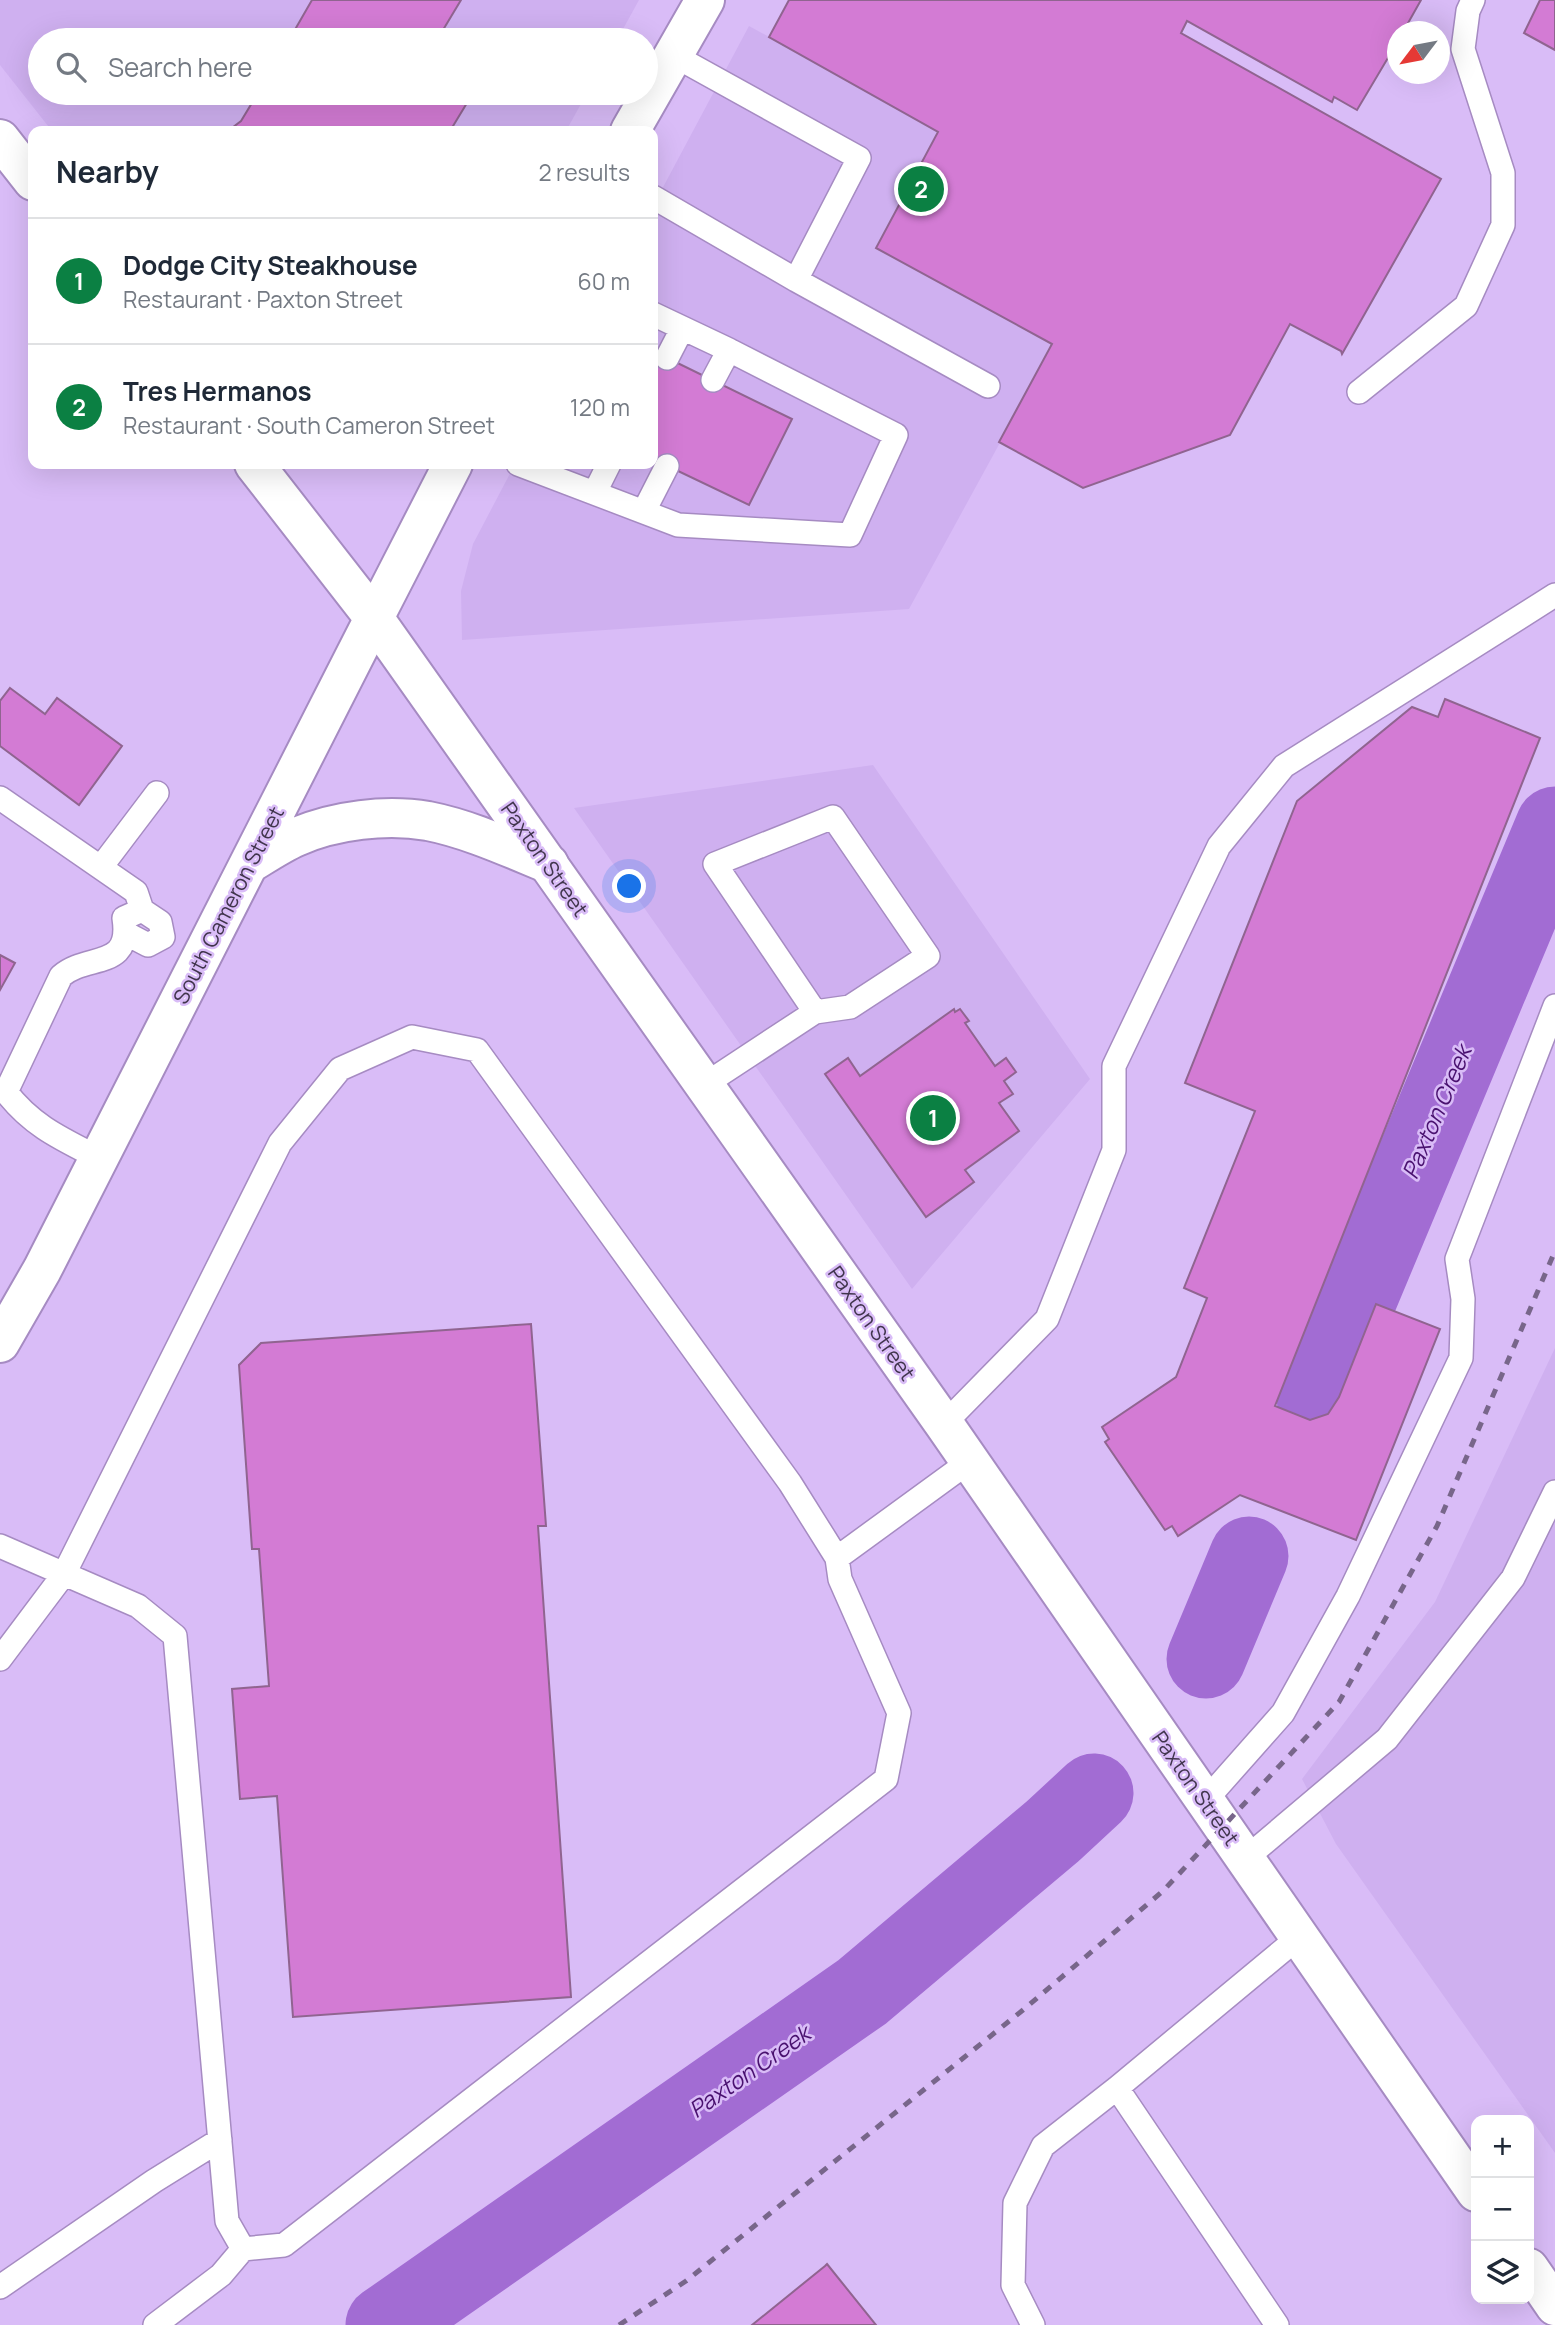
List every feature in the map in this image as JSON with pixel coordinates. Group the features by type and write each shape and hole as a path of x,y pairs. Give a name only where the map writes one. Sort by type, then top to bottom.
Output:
{"main road":[{"path":"658,82 705,0"},
{"path":"633,126 645,105"},
{"path":"0,139 28,175"},
{"name":"Paxton Street","path":"258,469 374,618 549,864 970,1461 1471,2185"},
{"name":"South Cameron Street","path":"0,1343 42,1270 450,469"},
{"path":"249,864 296,837 336,824 381,818 427,821 484,838 549,864"}],"lane":[{"path":"1359,392 1466,306 1503,225 1503,173 1463,49 1468,11 1473,0"},
{"path":"673,55 859,158 796,280"},
{"path":"658,200 988,386"},
{"path":"560,471 594,492 678,525 850,535 896,435 658,316"},
{"path":"667,358 682,328"},
{"path":"713,380 729,350"},
{"path":"643,512 667,466"},
{"path":"594,492 606,469"},
{"path":"944,1424 1046,1319 1114,1150 1114,1066 1219,846 1284,766 1555,596"},
{"path":"101,867 157,793"},
{"path":"0,797 136,892 142,910 160,922 163,937"},
{"path":"704,1085 815,1012 850,1007 928,956 833,817 715,864 815,1012"},
{"path":"99,1158 46,1131 3,1093 61,976 71,967 99,962 112,956 121,947 127,934 124,918 142,910"},
{"path":"127,934 148,945 163,937"},
{"path":"163,937 202,957"},
{"path":"1205,1801 1283,1713 1348,1596 1461,1358 1462,1299 1457,1259 1555,1006"},
{"path":"0,1659 64,1574 280,1143 340,1069 412,1037 477,1050 790,1483 837,1558 841,1579 899,1713 886,1779 284,2245 243,2249 221,2275 155,2325"},
{"path":"837,1558 970,1461"},
{"path":"1245,1859 1387,1739 1513,1578 1555,1492"},
{"path":"0,1546 138,1606 175,1636 227,2221 243,2249"},
{"path":"1033,2325 1013,2285 1015,2203 1043,2146 1299,1937"},
{"path":"1117,2088 1277,2325"},
{"path":"0,2287 154,2181 220,2140"}],"shaded area":[{"path":"0,0 639,0 624,28 28,28 28,101 0,65"},
{"path":"749,26 1118,227 909,609 462,640 461,591 473,544 512,469 658,469 658,197"},
{"path":"32,105 580,105 569,126 48,126"},
{"path":"873,765 1090,1079 912,1289 574,808"},
{"path":"1555,1348 1555,2153 1534,2123 1534,2115 1528,2115 1336,1844 1302,1779 1435,1602"}],"building":[{"path":"312,0 461,0 444,28 296,28"},
{"path":"789,0 1421,0 1409,21 1387,21 1387,60 1357,110 1334,97 1332,102 1187,21 1181,33 1441,179 1342,354 1290,324 1230,435 1083,488 999,442 1052,344 876,248 938,132 769,37"},
{"path":"1540,0 1555,0 1555,50 1524,33"},
{"path":"251,105 466,105 453,126 234,126"},
{"path":"658,353 792,419 749,505 658,461"},
{"path":"10,688 45,714 57,698 122,746 79,805 0,746 0,701"},
{"path":"1445,699 1540,738 1275,1406 1310,1420 1328,1414 1339,1397 1376,1304 1440,1329 1356,1540 1240,1495 1178,1536 1172,1526 1165,1530 1105,1442 1109,1439 1102,1427 1176,1377 1207,1298 1184,1288 1255,1111 1185,1083 1297,801 1412,707 1438,717"},
{"path":"0,955 15,963 0,990"},
{"path":"954,1009 955,1012 960,1009 969,1021 965,1023 995,1066 1006,1058 1016,1072 1004,1081 1013,1094 999,1103 1019,1131 965,1170 974,1182 926,1217 825,1074 848,1058 860,1076"},
{"path":"531,1324 546,1526 538,1526 571,1997 293,2017 277,1796 240,1799 232,1689 269,1686 259,1549 252,1549 239,1365 261,1343"},
{"path":"827,2264 876,2325 752,2325 825,2266"}],"waterway":[{"name":"Paxton Creek","path":"1316,1398 1555,826"},
{"name":"Paxton Creek","path":"1206,1659 1249,1556"},
{"name":"Paxton Creek","path":"385,2325 862,1992 1053,1831 1094,1793"}],"railway":[{"path":"619,2325 686,2281 1023,2010 1163,1891 1339,1702 1437,1526 1555,1251"}],"place":[{"name":"Tres Hermanos","path":"921,189"},
{"name":"Dodge City Steakhouse","path":"933,1118"}]}
